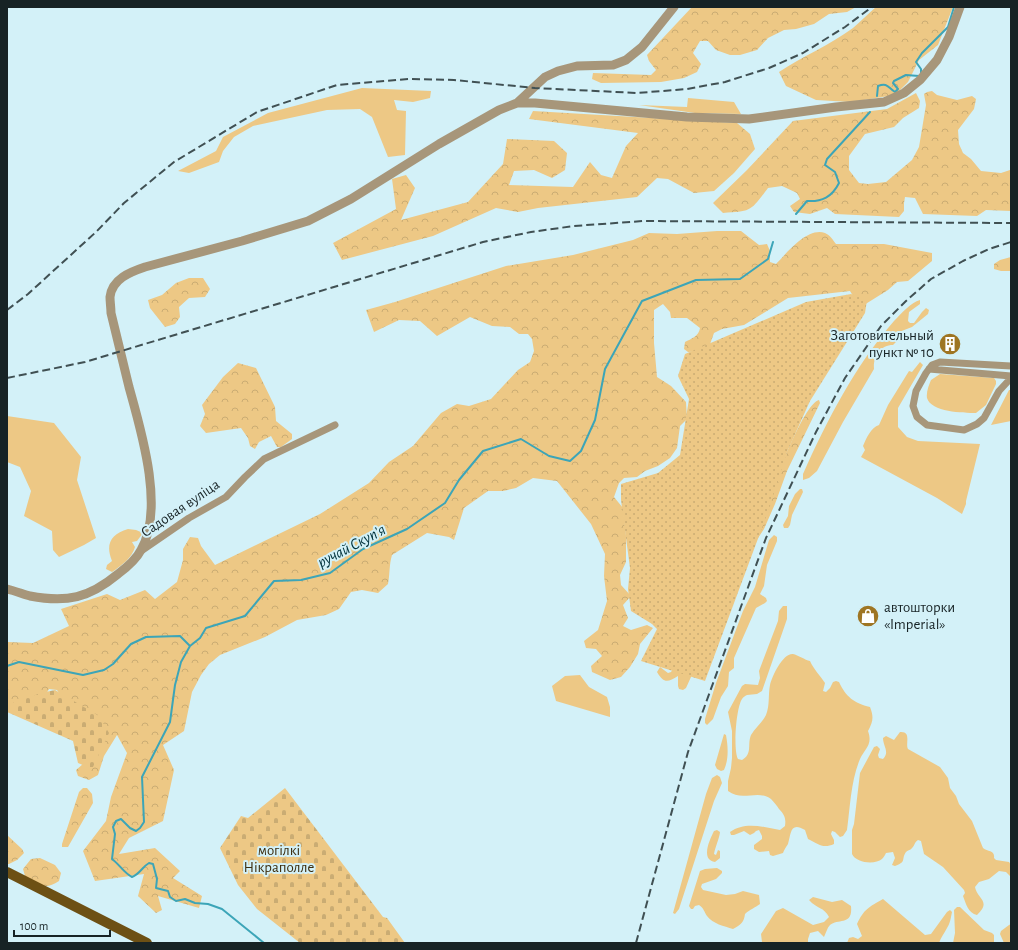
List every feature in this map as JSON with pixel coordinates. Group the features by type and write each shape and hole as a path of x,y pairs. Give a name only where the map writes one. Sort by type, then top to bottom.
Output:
{"main road":[{"path":"7,872 147,943"}],"street":[{"path":"517,103 545,77 558,70 577,66 613,64 626,60 642,47 674,7"},
{"path":"517,103 687,116 748,119 884,102 910,89 937,60 949,37 960,7"},
{"name":"Садовая вуліца","path":"141,551 149,527 151,509 150,483 137,417 111,313 110,296 113,286 132,272 308,221 351,199 439,144 499,110 517,103"},
{"path":"1011,366 940,362 932,366 929,370 916,392 913,406 917,417 927,425 964,430 977,424 984,418 999,391 1011,377"},
{"path":"929,370 1011,377"},
{"name":"Садовая вуліца","path":"7,589 30,596 50,598 82,596 94,591 108,583 124,570 141,551 189,518 226,497 264,459 335,425"}],"green space":[{"path":"692,7 856,7 847,12 829,14 814,24 796,29 784,30 768,38 757,50 740,55 730,55 716,50 708,41 700,41 693,53 701,64 697,72 684,78 661,82 601,83 592,79 593,73 651,75 656,70 649,61 647,55"},
{"path":"876,7 953,7 938,45 919,60 908,82 895,95 851,102 816,100 786,86 779,72 853,28"},
{"path":"362,88 431,91 430,98 413,102 394,100 397,110 406,111 405,155 388,157 372,117 360,109 327,110 253,126 234,137 223,151 219,162 189,173 178,171 216,151 223,137 268,113"},
{"path":"932,91 937,95 957,100 972,96 976,99 974,109 958,130 959,144 963,153 971,159 981,171 1001,173 1011,171 1011,211 986,210 977,216 923,214 915,198 905,197 904,211 899,217 835,214 827,208 810,214 794,212 790,206 800,199 797,193 782,186 768,188 750,209 745,211 723,213 713,203 747,170 793,121 887,109 916,93 920,101 919,108 903,118 894,127 865,134 849,156 849,170 859,183 868,184 886,182 912,160 919,147 926,105 924,94"},
{"path":"688,98 734,102 741,114 695,113 639,105 687,107"},
{"path":"533,111 737,123 750,134 755,149 734,173 714,191 694,193 668,179 657,178 637,197 538,208 518,212 496,208 433,236 342,260 333,243 396,209 392,179 406,175 415,188 401,220 468,202 503,164 507,139 554,141 567,153 565,170 552,178 534,170 514,171 509,185 573,187 590,162 601,175 612,178 626,146 638,133 529,119"},
{"path":"741,231 759,245 767,244 770,251 770,262 776,264 804,237 818,232 827,234 836,244 884,244 932,253 932,261 908,281 897,282 888,290 864,305 856,301 850,291 788,298 744,325 722,329 714,333 709,347 703,351 688,352 684,349 685,342 696,335 700,328 687,318 671,318 670,312 663,304 654,310 654,343 657,377 671,386 686,402 687,419 680,426 677,448 670,458 658,466 645,471 637,477 624,478 619,483 614,497 623,508 626,536 626,562 620,575 621,585 631,596 623,605 628,618 623,626 631,630 647,625 653,628 640,644 638,654 630,667 621,677 610,680 592,672 591,666 602,656 596,649 586,648 584,641 598,630 607,601 604,576 605,554 591,524 557,481 533,478 516,488 503,491 488,491 464,508 454,540 449,537 427,533 392,555 388,584 378,593 362,590 351,592 339,609 326,615 297,620 265,637 220,655 209,664 201,675 192,692 184,731 163,745 174,770 163,821 129,838 119,854 155,848 180,871 173,878 202,896 199,908 158,896 162,910 156,913 138,896 144,874 95,881 83,851 106,821 111,797 127,753 117,735 104,756 98,775 89,780 78,776 76,770 83,764 61,696 57,690 49,689 40,704 7,707 7,642 33,643 69,626 61,609 107,594 120,600 145,590 155,599 177,582 183,560 183,549 190,537 198,538 201,546 215,565 320,514 369,483 389,462 413,446 441,413 457,404 469,406 491,399 518,370 530,362 534,351 532,339 528,334 519,334 510,327 492,326 470,317 437,336 420,321 399,320 374,332 366,310 506,266 573,255 633,240 649,233 677,234"},
{"path":"1011,257 1011,271 994,269 994,264 1000,260"},
{"path":"189,278 203,278 210,289 205,297 189,298 179,307 180,317 175,324 165,327 150,308 148,300 162,295 176,283"},
{"path":"851,294 867,300 865,313 810,401 787,452 769,509 705,681 641,661 657,629 652,624 631,611 628,589 630,568 621,500 621,484 658,473 680,455 689,399 678,376 685,354 806,302"},
{"path":"920,300 920,304 909,312 908,321 910,323 914,323 926,308 929,310 928,314 912,327 899,332 897,341 893,345 884,347 878,352 874,369 843,422 817,471 809,478 803,480 803,474 822,434 854,375 894,321 910,306"},
{"path":"920,362 923,365 898,408 898,427 907,437 918,441 980,444 966,504 962,514 937,498 861,457 865,450 863,446 869,434 876,426 879,425 888,405 909,371 912,372"},
{"path":"238,363 256,368 275,407 276,421 292,434 292,439 281,447 277,447 271,436 259,442 255,449 250,446 248,438 241,428 206,433 200,426 205,414 202,405 223,377"},
{"path":"940,374 994,378 996,384 986,405 976,413 948,411 930,403 927,398 927,391 931,380"},
{"path":"1009,390 1011,390 1011,421 991,425"},
{"path":"819,400 820,403 787,471 764,529 758,538 754,537 773,485 802,420 811,406"},
{"path":"7,416 54,423 81,457 77,480 96,538 59,557 53,550 52,531 24,516 31,491 20,467 7,462"},
{"path":"802,489 803,492 792,515 790,525 788,528 784,528 783,525 788,516 789,506 795,494"},
{"path":"128,529 143,533 137,541 132,542 135,547 129,558 112,572 106,569 107,565 112,561 109,550 111,540 117,534"},
{"path":"774,535 777,537 777,541 767,565 764,586 760,594 766,598 767,601 756,608 734,658 734,668 729,672 728,686 721,697 713,719 707,725 705,723 705,719 716,683 743,611 755,587 769,540"},
{"path":"783,606 787,606 787,619 762,691 757,694 745,696 742,698 740,704 735,738 736,754 738,759 742,760 749,752 751,735 766,715 770,685 773,676 778,666 785,657 789,655 793,654 810,661 825,683 823,691 826,692 833,682 839,682 851,699 859,704 870,707 872,719 868,731 870,740 857,767 851,794 847,830 843,836 840,837 832,831 831,834 834,844 824,846 808,839 805,830 796,827 792,830 788,844 783,853 773,856 770,855 769,851 759,852 754,849 754,845 762,839 759,830 750,835 744,831 734,835 731,835 730,832 748,826 761,826 780,830 785,826 785,817 771,799 766,796 744,796 733,794 728,791 728,781 732,758 732,731 728,712 742,686 745,684 758,685 760,678 759,671 778,621 779,611"},
{"path":"696,666 686,688 683,690 679,689 678,676 666,681 662,679 657,672 660,667 668,673 673,669"},
{"path":"580,675 589,687 607,697 610,707 610,717 556,701 552,686 565,676"},
{"path":"55,690 99,716 109,733 92,769 78,763 73,741 7,712 7,707 10,704 41,693"},
{"path":"900,732 904,732 907,736 908,749 940,767 948,778 950,788 956,796 959,804 972,821 983,848 992,852 996,860 1009,862 1011,865 1011,877 1006,872 999,871 989,879 979,882 975,887 983,903 981,910 977,915 971,912 968,908 963,896 965,893 964,890 943,867 924,854 921,841 918,840 912,849 906,852 902,862 895,866 892,865 895,858 893,852 886,853 883,858 875,862 861,861 852,854 852,830 860,773 874,747 877,746 880,749 878,755 879,758 883,759 886,751 883,738 886,736 894,740"},
{"path":"724,734 726,735 728,748 726,766 724,770 721,771 717,769 715,765"},
{"path":"717,775 720,777 722,783 714,801 679,909 675,914 673,913 706,794 712,778"},
{"path":"83,788 87,788 92,794 93,803 68,847 62,847 79,792"},
{"name":"могілкі Нікраполле","path":"285,788 383,917 387,918 405,943 300,943 257,909 238,885 220,848 241,816 248,818"},
{"path":"717,830 720,834 714,854 716,855 718,850 720,851 720,858 715,862 710,860 708,857 707,849 714,831"},
{"path":"7,835 22,849 24,853 17,860 9,864 7,864"},
{"path":"40,858 55,865 61,873 59,881 49,886 45,886 38,884 25,876 23,869 31,859"},
{"path":"717,868 722,871 722,873 716,879 702,884 701,887 703,890 726,895 743,891 759,895 760,904 745,914 742,923 733,929 709,919 699,905 695,906 693,909 689,906 700,871"},
{"path":"813,897 832,902 842,900 851,906 850,916 847,919 830,925 824,937 818,931 810,933 808,943 762,942 761,934 776,911 783,908 813,925 824,922 829,917 825,911 809,900"},
{"path":"883,899 925,935 931,934 950,910 952,912 950,922 939,943 847,943 849,938 853,937 858,939 862,936 857,924 862,915 867,909"},
{"path":"957,907 960,907 984,930 992,933 994,935 994,943 953,943 955,933 954,910"},
{"path":"1011,924 1011,943 1004,943 1000,934 1001,931"}],"waterway":[{"name":"ручай Скупʼя","path":"921,73 921,69 916,62 922,53 948,27 954,7"},
{"name":"ручай Скупʼя","path":"877,96 878,86 886,85 895,92 898,89 893,83 894,81 906,75 919,76"},
{"name":"ручай Скупʼя","path":"796,214 807,201 817,201 826,198 836,188 839,183 835,172 825,165 827,159 870,112"},
{"name":"ручай Скупʼя","path":"264,943 222,909 208,904 195,903 185,899 176,901 170,897 168,891 156,888 157,879 153,864 149,863 132,877 112,859 115,834 113,827 116,821 121,819 130,828 136,831 144,822 142,777 170,722 175,685 181,662 190,646 200,638 206,628 245,616 274,581 301,580 330,573 363,549 407,529 445,503 459,480 483,451 521,439 549,456 570,461 581,451 595,420 605,369 642,301 696,280 740,279 768,259 773,242"},
{"path":"7,666 19,662 83,675 104,670 113,664 131,644 146,637 180,636 190,646"}],"railway":[{"path":"7,310 28,294 96,232 124,203 174,162 257,112 337,85 408,79 454,80 535,88 637,93 687,89 725,82 769,68 803,53 845,27 872,7"},
{"path":"7,378 85,362 483,242 531,232 574,226 643,221 1011,223"},
{"path":"636,943 688,752 766,538 816,432 845,378 881,326 906,301 931,279 963,261 989,249 1011,242"}],"place":[{"name":"Заготовительный пункт № 10","path":"950,344"},
{"name":"автошторки «Imperial»","path":"868,616"}]}
